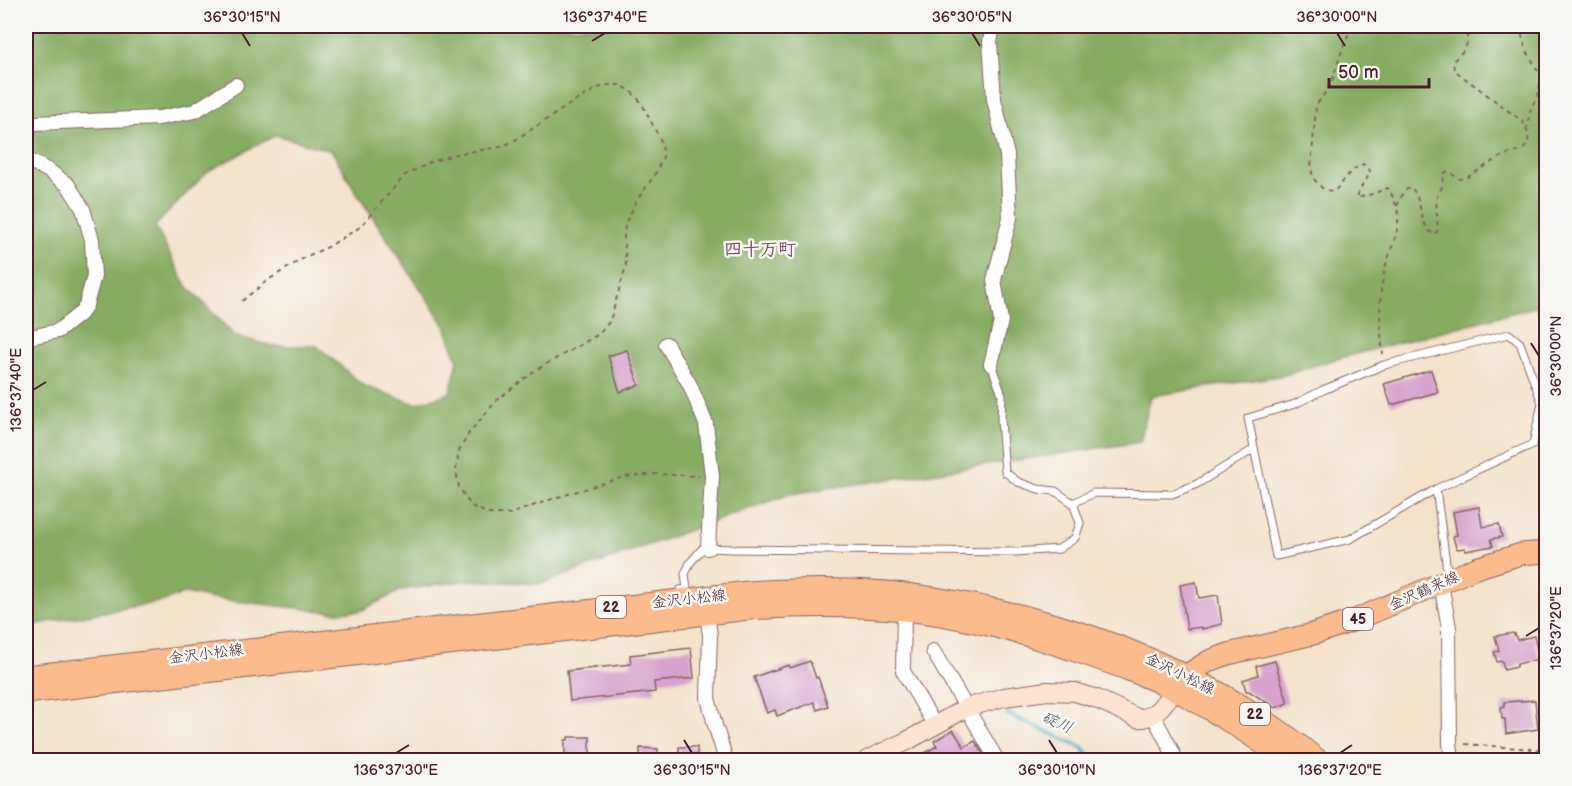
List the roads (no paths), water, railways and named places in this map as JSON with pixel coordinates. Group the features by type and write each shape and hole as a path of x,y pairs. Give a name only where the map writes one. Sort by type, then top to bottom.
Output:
{"main road":[{"name":"金沢鶴来線","path":"1180,683 1209,661 1228,654 1313,634 1366,616 1476,568 1521,554 1546,552"},
{"name":"金沢小松線","path":"26,676 748,592 850,590 903,594 968,603 1055,624 1104,640 1158,662 1213,711 1287,760"},
{"name":"金沢小松線","path":"26,693 749,609 798,606 850,607 904,610 986,625 1223,694 1262,718 1318,760"}],"street":[{"path":"992,364 1001,321 994,280 1010,218 1007,155 994,99 990,42 993,26"},
{"path":"26,127 35,123 159,118 195,111 236,85"},
{"path":"26,159 49,171 68,185 83,209 92,240 94,276 82,312 58,331 26,338"},
{"path":"666,344 690,385 706,424 712,476 708,548"},
{"path":"1441,583 1449,628 1452,760"},
{"path":"904,610 903,671 934,724"},
{"path":"707,614 710,635 708,698 726,760"},
{"path":"933,651 998,760"},
{"path":"867,760 966,708 1004,697 1062,691 1086,694 1137,718 1154,715 1180,683"},
{"path":"1154,715 1175,760"}],"lane":[{"path":"1509,334 1520,343 1542,403 1533,444 1436,489 1350,540 1276,556 1254,448 1248,418 1295,404 1384,365 1509,334"},
{"path":"676,591 687,589 685,574 690,563 702,549 708,548 1016,552 1059,549 1074,538 1080,523 1073,502 1055,491 1038,489 1018,482 1005,472 1001,443 1002,395 992,364"},
{"path":"1073,502 1094,493 1172,494 1197,484 1254,448"},
{"path":"1436,489 1447,570 1441,583"},
{"path":"599,608 665,594"}],"waterway":[{"name":"碇川","path":"1007,714 1082,747 1093,760"}],"district":[{"name":"四十万町","path":"760,249"}]}
